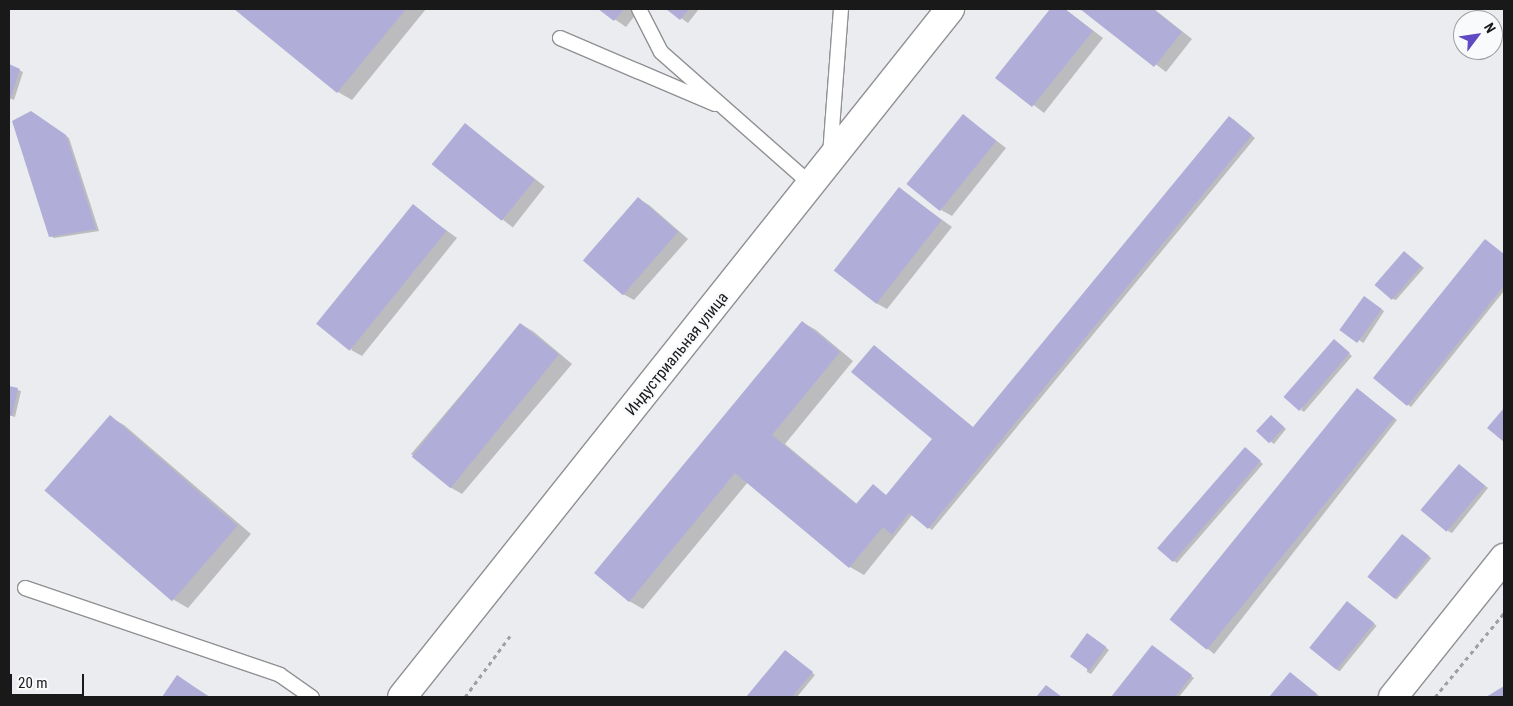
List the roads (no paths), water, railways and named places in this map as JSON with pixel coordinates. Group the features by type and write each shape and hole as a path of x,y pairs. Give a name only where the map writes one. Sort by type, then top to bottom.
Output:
{"street":[{"name":"Индустриальная улица","path":"402,697 812,185 950,9"},
{"path":"1392,697 1504,558"}],"lane":[{"path":"639,9 661,52 812,185"},
{"path":"829,163 841,9"},
{"path":"560,38 725,108"},
{"path":"25,588 280,675 312,697"}]}
